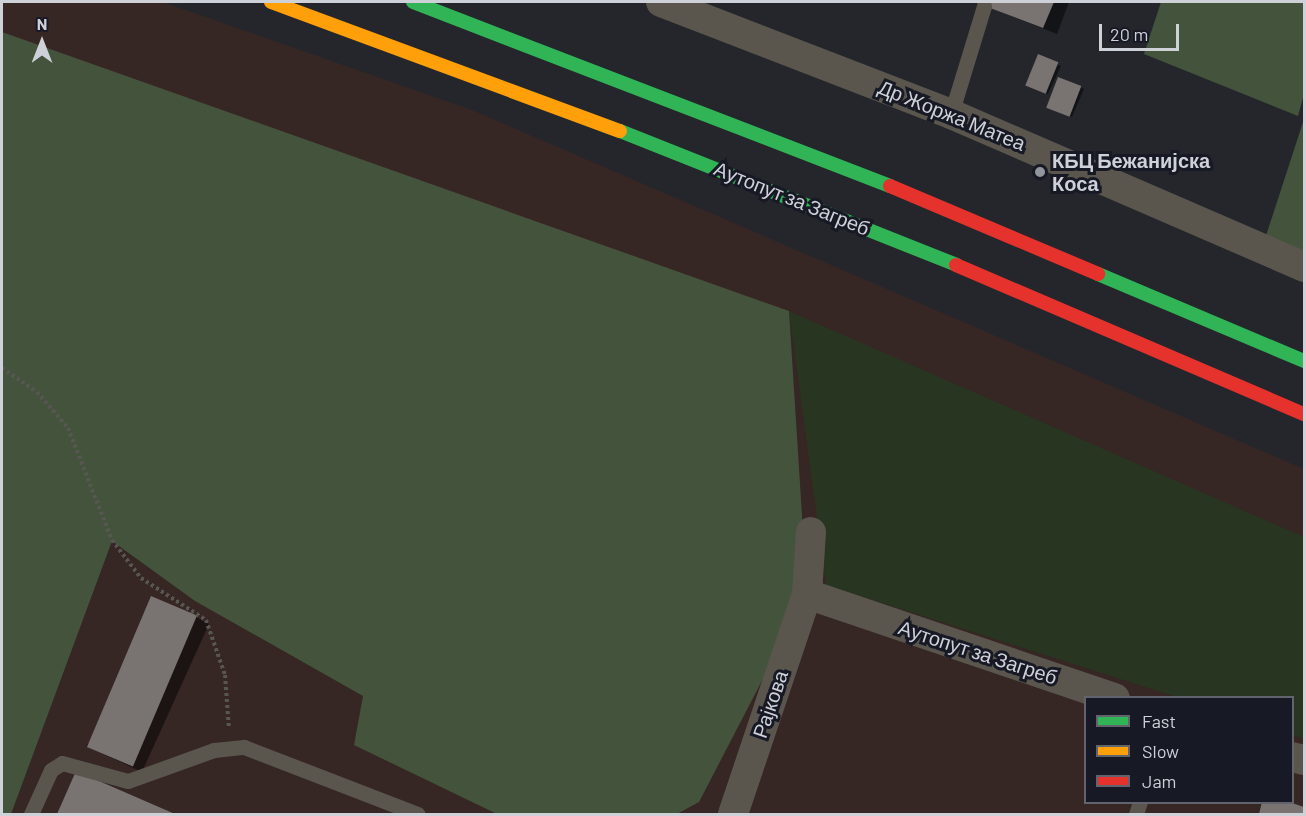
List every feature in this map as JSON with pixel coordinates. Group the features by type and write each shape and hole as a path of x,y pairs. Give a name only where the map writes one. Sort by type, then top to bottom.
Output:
{"highway":[{"name":"Аутопут за Загреб","path":"271,2 431,58 867,227 1305,414"},
{"path":"413,2 838,164 1305,361"}],"street":[{"name":"Др Жоржа Матеа","path":"661,2 951,114 1305,267"},
{"name":"Рајкова","path":"733,814 807,594 811,532"},
{"name":"Аутопут за Загреб","path":"807,594 1109,696"}],"lane":[{"path":"951,114 984,6"},
{"path":"31,814 51,770 62,763 128,781 230,748 263,752 418,814"}],"path":[{"path":"2,368 37,392 68,428 112,540 141,578 206,620 215,638 225,675 230,748"}],"shaded area":[{"path":"2,2 163,2 472,110 1304,469 1304,814 2,814"}],"green space":[{"path":"1161,2 1304,2 1304,94 1298,116 1144,54"},
{"path":"2,32 789,311 807,594 699,802 677,814 497,814 354,745 363,696 195,601 112,541 11,814 2,814"},
{"path":"1304,119 1304,267 1262,248"},
{"path":"789,311 1304,537 1304,739 1294,735 1294,696 1174,696 826,585"}],"building":[{"path":"974,2 1054,2 1043,28"},
{"path":"1038,54 1058,62 1046,94 1025,86"},
{"path":"1058,77 1081,86 1070,117 1046,108"},
{"path":"151,596 197,616 133,766 87,747"},
{"path":"76,771 175,814 57,814"},
{"path":"1262,804 1294,804 1304,807 1304,814 1259,814"}],"traffic: fast":[{"path":"413,2 890,186"},
{"path":"620,131 956,265"},
{"path":"1098,274 1304,361"}],"traffic: slow":[{"path":"271,2 620,131"}],"traffic: jam":[{"path":"890,186 1098,274"},
{"path":"956,265 1304,414"}],"place":[{"name":"КБЦ Бежанијска Коса","path":"1040,172"}]}
